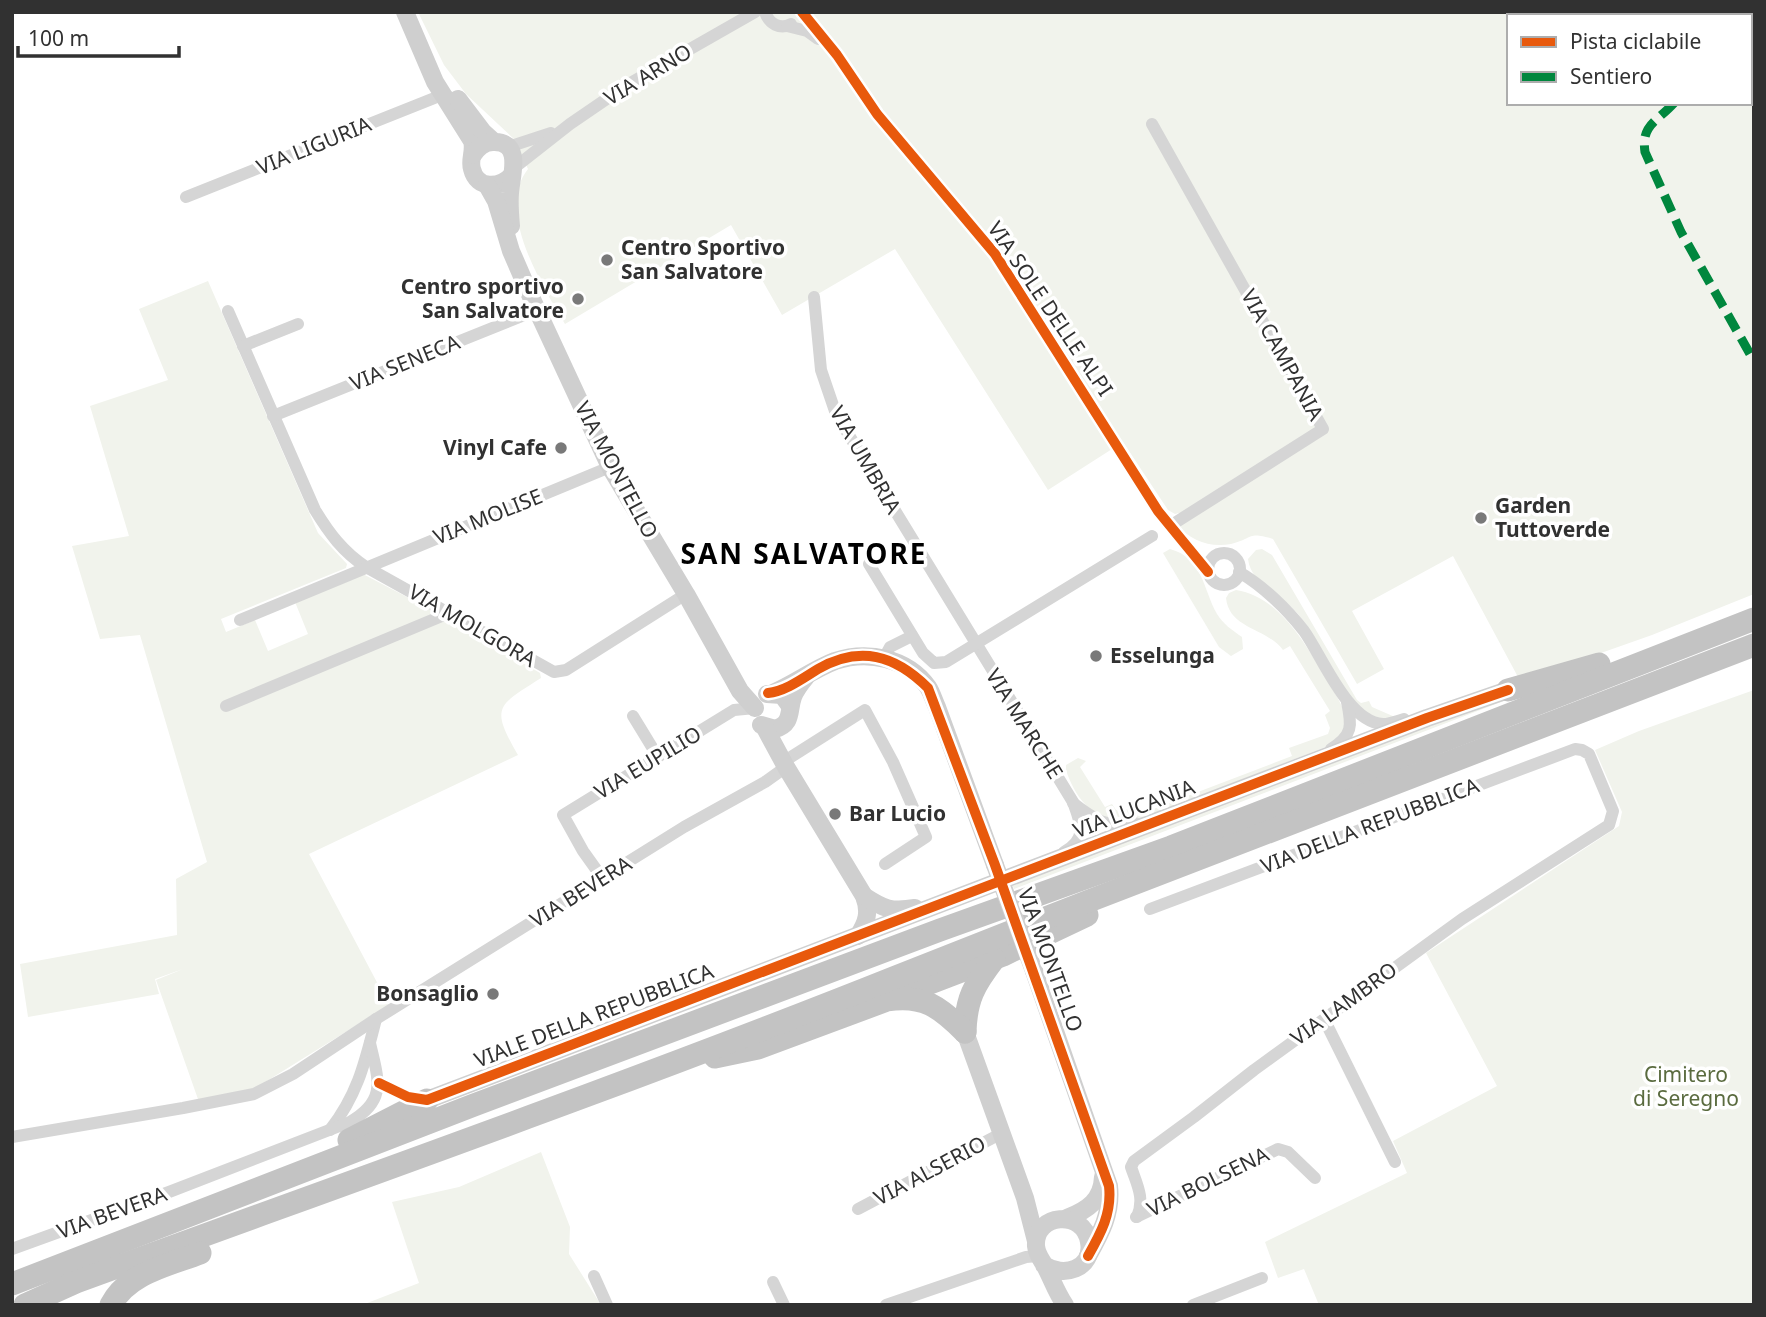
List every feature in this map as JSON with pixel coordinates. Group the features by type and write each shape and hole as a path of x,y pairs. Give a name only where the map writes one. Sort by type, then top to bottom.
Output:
{"highway":[{"path":"1508,690 1593,666 1734,614 1754,610"},
{"path":"12,1284 486,1100 1171,848 1754,619"},
{"path":"24,1305 76,1282 684,1058 1754,645"},
{"path":"684,1058 701,1059 744,1052 994,959 1100,909 1150,876"},
{"path":"965,1032 965,1010 970,995 975,983 994,959"},
{"path":"887,1000 902,998 934,1005 965,1032"},
{"path":"257,1190 428,1100"},
{"path":"111,1305 116,1296 136,1278 230,1241 257,1216"}],"street":[{"path":"405,12 442,95 472,141 472,169 475,176 487,185 500,185 513,172 512,153 464,118 447,96 442,95"},
{"name":"VIA ARNO","path":"513,172 570,124 627,85 755,12"},
{"path":"765,12 767,19 781,26 807,31 837,55"},
{"path":"781,26 796,20 800,12 837,55"},
{"name":"VIA ARNO","path":"728,29 758,23 781,26"},
{"path":"419,44 437,71 495,140"},
{"name":"VIA SOLE DELLE ALPI","path":"837,55 877,114 995,254 1170,526 1218,583 1235,577"},
{"name":"VIA LIGURIA","path":"186,197 442,95"},
{"name":"VIA ARNO","path":"495,140 534,140 570,124"},
{"name":"VIA CAMPANIA","path":"1152,124 1323,429 1170,526"},
{"path":"473,155 483,144 495,140"},
{"name":"VIA MONTELLO","path":"512,251 510,198 513,172"},
{"name":"VIA MONTELLO","path":"487,185 496,201 512,251 537,310 610,467 738,686 755,708"},
{"name":"VIA UMBRIA","path":"814,297 821,370 836,414 975,645"},
{"name":"VIA SENECA","path":"273,416 537,310"},
{"name":"VIA MOLGORA","path":"228,311 315,510 350,556 366,567 548,669 560,672 686,594"},
{"path":"243,346 298,324"},
{"name":"VIA MOLISE","path":"366,567 610,467"},
{"name":"VIA SOLE DELLE ALPI","path":"1170,526 1199,548 1230,554 1237,560 1235,577"},
{"path":"869,564 923,653 934,663 946,662 1152,536"},
{"path":"1208,572 1211,559 1223,553"},
{"path":"240,620 366,567"},
{"name":"VIA SOLE DELLE ALPI","path":"1235,577 1278,603 1311,642 1346,699"},
{"path":"226,706 449,612"},
{"path":"884,658 890,648 912,636"},
{"name":"VIA MARCHE","path":"975,645 1073,802 1080,823 1079,840 1073,847 1024,872"},
{"name":"VIA MONTELLO","path":"770,693 835,661 851,657 884,658 904,667 928,688 1034,971 1109,1186 1109,1210 1101,1234 1069,1283 1067,1305"},
{"path":"774,727 789,719 794,694 806,677"},
{"path":"734,710 740,700 738,686 785,697 790,706"},
{"path":"1346,699 1365,718 1384,724 1473,695 1508,690"},
{"name":"VIA LUCANIA","path":"775,968 1427,718 1508,690"},
{"path":"770,693 761,698 755,708 757,720 774,727"},
{"name":"VIA MARCHE","path":"1073,802 1098,821 1125,826 1190,803 1214,799 1241,783 1332,748 1343,741 1349,733 1350,723 1346,699"},
{"name":"VIA EUPILIO","path":"604,878 583,851 562,815 734,710 755,708"},
{"name":"VIA BEVERA","path":"12,1137 254,1094 293,1074 376,1019 684,827 765,782 783,761 865,710 893,762 926,837 885,864"},
{"path":"633,716 658,757"},
{"path":"774,727 783,761 869,908 858,936"},
{"name":"VIA DELLA REPUBBLICA","path":"1150,909 1575,749 1589,754 1613,811 1609,825"},
{"name":"VIA LAMBRO","path":"1135,1218 1142,1203 1131,1167 1134,1161 1462,919 1609,825"},
{"path":"864,896 892,911 979,890"},
{"name":"VIALE DELLA REPUBBLICA","path":"428,1100 775,968"},
{"path":"329,1130 343,1113 356,1089 376,1019"},
{"path":"1324,1019 1395,1162"},
{"name":"VIA MONTELLO","path":"965,1032 1025,1198 1036,1253 1053,1286 1067,1305"},
{"path":"370,1043 379,1083"},
{"path":"356,1089 379,1083 408,1097 428,1100"},
{"name":"VIA BEVERA","path":"12,1249 350,1122 365,1113 373,1103 379,1083"},
{"name":"VIA ALSERIO","path":"858,1209 1002,1133"},
{"name":"VIA BOLSENA","path":"1135,1218 1278,1149 1288,1152 1315,1178"},
{"path":"1036,1253 1042,1228 1085,1209 1097,1199 1103,1187 1104,1170"},
{"path":"1025,1198 1061,1219 1082,1226 1087,1232 1090,1248 1083,1262 1065,1272 1057,1271 1036,1253"},
{"path":"886,1305 1036,1253"},
{"path":"594,1276 607,1305"},
{"path":"1193,1305 1262,1278"},
{"path":"773,1282 784,1305"}],"green space":[{"path":"418,12 1754,12 1754,594 1601,653 1518,677 1453,556 1352,611 1384,669 1357,684 1273,539 1254,536 1231,544 1215,545 1188,535 1176,525 1179,513 1168,510 1123,442 1048,490 895,249 782,315 731,225 565,324 534,269 519,226 519,186 528,169 514,139 466,94 444,65"},
{"path":"208,281 318,533 347,564 346,568 221,619 226,632 255,620 268,651 308,634 295,602 361,573 451,620 540,673 541,678 515,695 502,709 504,727 518,755 309,854 389,1005 254,1089 199,1102 156,980 183,969 155,979 159,994 28,1017 20,964 177,935 176,879 207,862 140,635 100,639 72,546 129,536 90,406 168,380 139,309"},
{"path":"1170,549 1181,553 1196,567 1217,614 1242,637 1243,649 1231,656 1219,647 1163,553"},
{"path":"1262,549 1272,555 1357,700 1361,703 1369,701 1372,707 1395,717 1383,719 1371,716 1354,703 1307,625 1291,607 1261,583 1250,568 1248,559 1256,550"},
{"path":"1236,590 1252,594 1266,602 1300,637 1342,707 1345,717 1344,733 1328,746 1142,818 1120,822 1092,811 1079,797 1066,770 1066,765 1078,758 1086,761 1080,767 1105,807 1112,804 1116,810 1132,809 1135,816 1292,756 1289,748 1328,734 1330,728 1325,715 1330,711 1290,646 1283,650 1268,637 1234,616 1226,598"},
{"name":"Cimitero di Seregno","path":"1754,690 1754,1305 1319,1305 1304,1269 1278,1278 1265,1242 1407,1173 1393,1141 1497,1086 1426,953 1619,826 1622,812 1595,750 1639,731"},
{"path":"1514,697 1014,889 1011,882 1424,722"},
{"path":"541,1152 570,1227 569,1254 601,1305 362,1305 419,1283 392,1202 459,1187"}],"marked path":[{"path":"1672,105 1648,129 1645,135 1645,152 1681,232 1754,361"}],"cycle path":[{"path":"802,12 837,55 877,114 995,254 1158,511 1208,572"},
{"path":"768,693 788,687 833,662 863,656 890,661 928,688 995,865 1109,1186 1107,1214 1088,1256"},
{"path":"379,1083 408,1097 427,1100 1427,718 1508,690"}],"place":[{"name":"Centro Sportivo San Salvatore","path":"607,260"},
{"name":"Centro sportivo San Salvatore","path":"578,299"},
{"name":"Vinyl Cafe","path":"561,448"},
{"name":"Garden Tuttoverde","path":"1481,518"},
{"name":"Esselunga","path":"1096,656"},
{"name":"Bar Lucio","path":"835,814"},
{"name":"Bonsaglio","path":"493,994"}],"district":[{"name":"SAN SALVATORE","path":"804,554"}]}
